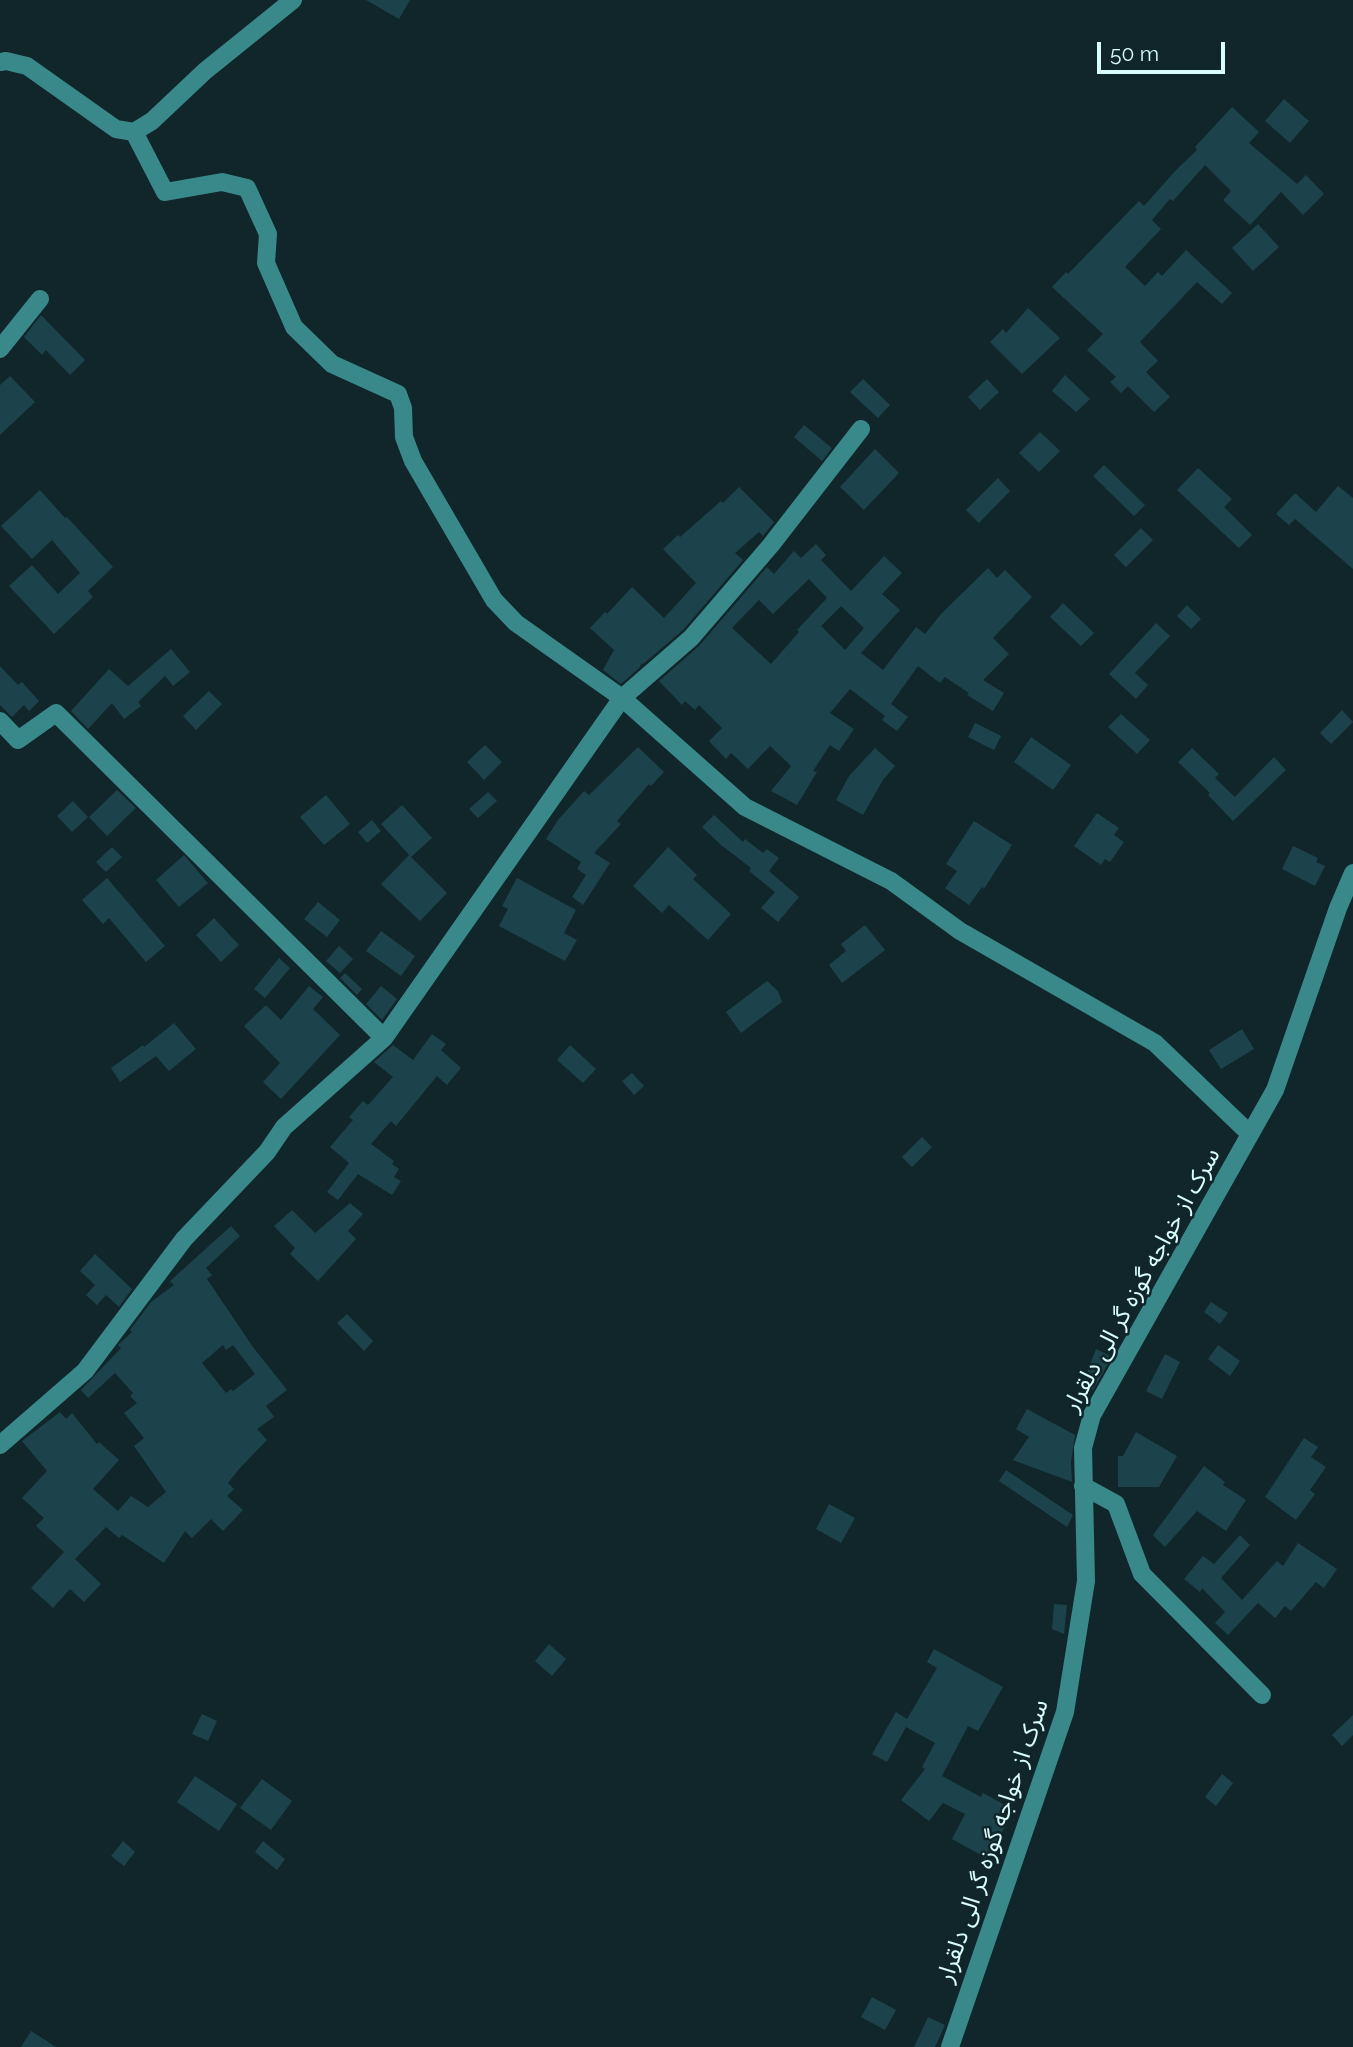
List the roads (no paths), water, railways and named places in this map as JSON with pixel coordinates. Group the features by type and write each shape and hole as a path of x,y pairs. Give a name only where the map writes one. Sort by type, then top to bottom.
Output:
{"street":[{"path":"0,62 27,66 117,129 134,131 152,121 205,71 293,0"},
{"path":"134,131 165,192 222,182 247,188 268,234 265,263 294,327 332,364 398,394 403,408 404,437 413,461 494,600 516,623 622,698 745,807 891,881 960,931 1155,1043 1250,1134"},
{"path":"0,349 40,299"},
{"path":"0,1445 85,1371 184,1239 267,1152 284,1127 384,1038 622,698 691,638 771,545 862,429"},
{"path":"0,721 18,740 55,713 384,1038"},
{"name":"سرک از خواجه گوزه گر الی دلقرار","path":"950,2047 1065,1713 1086,1581 1083,1448 1092,1415 1275,1090 1338,908 1353,873"},
{"path":"1083,1486 1116,1504 1142,1574 1262,1695"}]}
